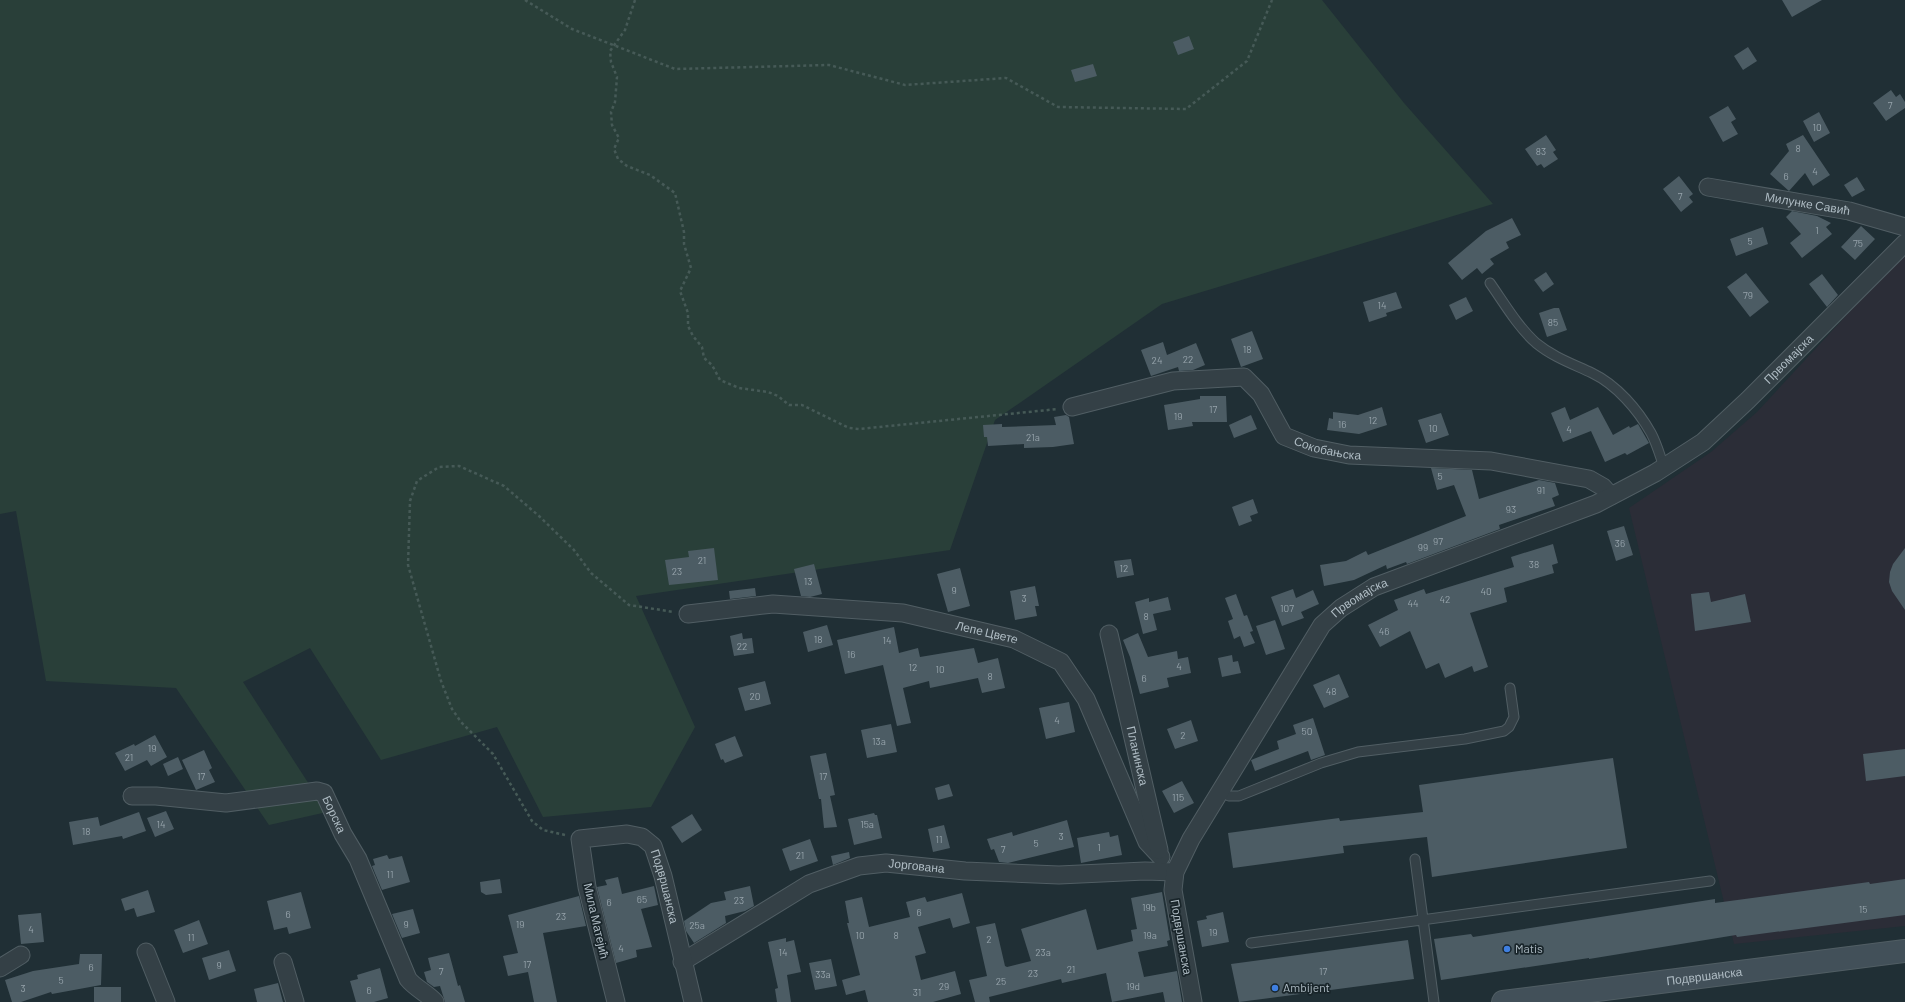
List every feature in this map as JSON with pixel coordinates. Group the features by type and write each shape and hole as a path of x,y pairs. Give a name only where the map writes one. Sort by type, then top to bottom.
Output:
{"street":[{"name":"Милунке Савић","path":"1708,187 1849,211 1905,227"},
{"name":"Првомајска","path":"1175,872 1191,840 1220,791 1322,625 1341,608 1374,587 1596,504 1664,467 1703,442 1737,411 1905,242"},
{"name":"Сокобањска","path":"1072,407 1173,382 1244,377 1261,394 1284,436 1314,448 1349,455 1499,462 1589,479 1603,487 1611,496"},
{"name":"Лепе Цвете","path":"688,614 773,604 903,613 1014,639 1061,662 1086,699 1147,842 1161,857"},
{"name":"Планинска","path":"1109,634 1161,857 1175,872"},
{"name":"Борска","path":"132,796 156,796 226,803 317,792 324,793 341,830 358,859 408,979 413,985 421,989 435,1002"},
{"name":"Подвршанска","path":"580,839 628,834 642,837 653,846 663,876 682,962 693,1002"},
{"name":"Мила Матејић","path":"580,839 587,887 616,1002"},
{"name":"Јоргована","path":"682,962 809,884 859,866 886,863 965,871 1059,875 1145,871 1175,872"},
{"name":"Подвршанска","path":"1175,872 1173,890 1193,1002"},
{"name":"Подвршанска","path":"1503,1002 1905,951"},
{"path":"146,952 166,1002"},
{"path":"0,968 21,955"},
{"path":"283,962 295,1002"}],"lane":[{"path":"1490,284 1528,335 1538,344 1552,354 1593,374 1612,386 1636,411 1652,434 1664,467"},
{"path":"1220,791 1229,796 1239,796 1321,762 1358,752 1465,739 1498,733 1509,727 1514,717 1510,688"},
{"path":"1415,859 1434,1002"},
{"path":"1251,942 1710,881"}],"path":[{"path":"526,0 572,29 675,69 829,65 905,85 1006,78 1058,107 1186,109 1247,61 1272,0"},
{"path":"635,0 625,30 610,51 611,62 617,77 615,102 611,112 612,125 619,138 614,149 618,159 627,166 650,175 674,193 684,232 684,244 691,268 680,291 688,313 688,326 693,336 702,347 704,358 712,365 720,380 739,388 768,392 778,396 789,405 802,405 849,428 859,429 1072,407"},
{"path":"580,839 543,830 532,821 493,754 461,722 452,709 441,681 408,565 410,501 417,481 439,467 458,466 504,486 539,516 574,550 591,573 629,605 688,614"}],"shaded area":[{"path":"1905,252 1905,926 1734,944 1629,508 1711,452 1757,412"}],"green space":[{"path":"0,0 1322,0 1404,103 1493,204 1162,304 995,420 950,550 636,596 695,727 651,807 543,817 497,727 381,760 310,648 243,682 327,812 269,825 176,688 46,681 16,511 0,514"}],"building":[{"path":"1782,0 1822,0 1792,17"},
{"path":"1189,36 1194,49 1178,55 1173,42"},
{"path":"1748,47 1757,61 1743,70 1734,56"},
{"path":"1093,64 1097,76 1075,82 1071,70"},
{"path":"1891,90 1896,97 1900,94 1905,102 1905,108 1886,121 1873,103"},
{"path":"1728,106 1736,119 1731,122 1738,134 1723,142 1709,117"},
{"path":"1819,112 1830,133 1814,142 1803,121"},
{"path":"1546,135 1556,150 1553,152 1558,159 1544,168 1541,164 1537,166 1525,149"},
{"path":"1803,135 1830,175 1813,186 1805,173 1789,191 1770,174 1789,151 1786,144"},
{"path":"1679,176 1693,194 1689,197 1693,202 1681,212 1663,189"},
{"path":"1857,177 1865,190 1852,197 1844,185"},
{"path":"1792,211 1817,216 1831,223 1826,227 1832,234 1802,258 1790,243 1801,234 1786,217"},
{"path":"1512,218 1521,235 1506,242 1509,248 1490,259 1494,264 1482,274 1477,268 1462,280 1448,263 1486,231"},
{"path":"1861,226 1875,239 1855,260 1841,247"},
{"path":"1763,227 1768,244 1736,256 1730,239"},
{"path":"1546,272 1554,284 1543,292 1534,280"},
{"path":"1746,273 1769,302 1750,317 1727,287"},
{"path":"1822,274 1838,295 1827,307 1809,284"},
{"path":"1396,292 1402,308 1386,313 1387,316 1369,322 1363,302"},
{"path":"1466,297 1473,311 1456,320 1449,305"},
{"path":"1554,308 1559,308 1567,330 1547,337 1539,313"},
{"path":"1252,331 1263,359 1241,367 1231,339"},
{"path":"1163,342 1167,355 1196,343 1205,365 1193,370 1179,371 1178,367 1151,376 1141,350"},
{"path":"1200,396 1226,396 1227,422 1192,422 1193,426 1168,430 1164,405 1200,399"},
{"path":"1382,407 1387,425 1359,434 1327,430 1329,418 1333,419 1333,412 1358,415"},
{"path":"1565,407 1570,420 1598,407 1613,435 1629,426 1630,428 1638,424 1649,443 1627,455 1625,453 1605,462 1591,431 1563,442 1551,413"},
{"path":"1441,413 1449,435 1426,443 1418,420"},
{"path":"1066,415 1069,417 1074,444 1053,447 1024,448 1024,444 988,446 987,437 984,437 983,425 1002,424 1002,427 1056,425 1054,417"},
{"path":"1251,415 1257,429 1234,438 1229,425"},
{"path":"1431,468 1472,470 1479,499 1539,480 1555,483 1559,495 1552,498 1555,506 1499,525 1500,529 1407,564 1406,562 1387,569 1386,565 1354,580 1324,586 1320,565 1346,561 1366,551 1368,555 1466,516 1454,485 1437,490"},
{"path":"1253,499 1258,513 1250,516 1252,521 1239,526 1232,507"},
{"path":"1624,526 1633,555 1616,561 1607,531"},
{"path":"1553,544 1558,563 1552,565 1554,573 1504,588 1507,602 1470,613 1488,667 1474,672 1472,666 1445,678 1439,663 1426,669 1410,631 1380,647 1368,625 1398,610 1394,600 1424,589 1426,594 1514,567 1511,557"},
{"path":"714,548 718,580 669,585 665,560 689,557 688,551"},
{"path":"1905,548 1905,610 1892,591 1889,582 1893,564"},
{"path":"1131,559 1134,575 1117,578 1114,561"},
{"path":"814,564 822,594 810,597 801,596 794,569"},
{"path":"960,568 970,606 948,612 937,574"},
{"path":"1035,586 1039,606 1035,606 1037,616 1015,620 1010,591"},
{"path":"755,588 756,596 730,599 729,591"},
{"path":"1293,589 1296,598 1313,590 1319,604 1301,612 1304,618 1282,626 1271,597"},
{"path":"1709,592 1711,602 1745,594 1751,622 1695,631 1691,594"},
{"path":"1236,594 1244,616 1247,615 1253,631 1250,632 1255,643 1244,647 1240,636 1234,639 1228,621 1233,619 1225,598"},
{"path":"1168,597 1171,610 1153,614 1157,630 1143,634 1135,602 1149,598 1149,602"},
{"path":"1275,620 1285,649 1266,655 1256,626"},
{"path":"827,625 833,645 808,652 803,632"},
{"path":"894,627 899,653 918,648 920,657 974,648 978,663 998,658 1005,688 982,693 978,678 930,688 929,681 903,688 911,723 897,726 883,665 845,674 837,640"},
{"path":"742,633 743,639 752,638 754,653 734,656 730,636"},
{"path":"1138,633 1148,657 1177,651 1178,659 1188,657 1191,673 1167,678 1169,687 1140,694 1130,657 1123,640"},
{"path":"1232,655 1233,662 1238,661 1241,673 1222,677 1218,658"},
{"path":"1339,674 1349,697 1324,708 1313,685"},
{"path":"765,681 771,704 745,711 738,688"},
{"path":"1069,702 1075,732 1046,739 1039,708"},
{"path":"1313,718 1325,755 1311,760 1308,751 1255,771 1251,760 1279,749 1277,741 1296,734 1293,725"},
{"path":"1191,720 1198,741 1175,749 1167,729"},
{"path":"891,724 897,752 867,758 861,730"},
{"path":"155,735 167,757 151,766 147,760 125,771 115,753 134,744 135,746"},
{"path":"735,736 743,756 725,763 723,759 721,760 715,744"},
{"path":"1905,749 1905,776 1866,781 1863,754"},
{"path":"204,750 212,768 209,770 215,782 196,790 182,760"},
{"path":"826,753 835,795 830,796 837,827 824,828 821,799 819,799 810,756"},
{"path":"178,757 183,769 168,776 163,764"},
{"path":"1613,758 1627,848 1432,877 1427,837 1343,846 1344,853 1233,868 1228,833 1339,818 1340,821 1423,812 1419,785"},
{"path":"1182,781 1194,803 1174,813 1162,791"},
{"path":"949,784 953,796 938,800 935,788"},
{"path":"166,811 174,829 155,837 147,818"},
{"path":"139,812 146,831 123,839 122,836 73,845 69,822 98,817 100,826"},
{"path":"874,813 877,815 882,838 854,845 848,819"},
{"path":"692,814 702,830 682,843 671,827"},
{"path":"1067,820 1074,847 1008,863 999,862 994,849 991,850 987,839 1012,832 1013,836"},
{"path":"944,825 950,848 933,852 928,829"},
{"path":"1109,832 1110,837 1118,835 1122,855 1081,863 1077,838"},
{"path":"810,839 818,861 790,871 782,849"},
{"path":"849,852 850,858 833,865 831,856"},
{"path":"387,855 389,859 402,856 410,882 382,890 372,866 375,865 373,859"},
{"path":"618,877 622,894 654,886 658,905 641,909 652,947 636,950 637,957 616,963 597,887 607,885 605,880"},
{"path":"500,879 502,893 486,895 481,892 480,882"},
{"path":"1905,879 1905,915 1737,937 1736,935 1589,959 1441,980 1434,939 1471,934 1473,937 1715,899 1715,903 1869,882 1870,884"},
{"path":"750,886 754,906 745,911 725,916 726,923 694,943 686,931 684,921 711,903 726,900 724,892"},
{"path":"148,890 155,912 137,917 134,908 125,911 121,899"},
{"path":"301,892 311,928 289,934 287,927 274,930 267,901"},
{"path":"1162,892 1170,940 1167,941 1168,946 1138,952 1144,977 1177,971 1182,1002 1165,1002 1163,992 1112,1002 1106,973 1062,983 1061,979 989,997 990,1002 975,1002 969,980 987,976 976,927 995,923 1005,966 1007,967 1031,961 1021,929 1086,909 1097,950 1133,941 1131,930 1137,929 1131,898"},
{"path":"962,893 970,923 953,928 950,918 918,927 926,953 915,956 921,980 955,971 961,994 933,1002 868,1002 865,990 846,995 842,980 860,975 847,923 849,923 845,901 862,897 869,927 910,917 906,902 925,897 927,902"},
{"path":"579,896 586,926 543,933 557,1002 534,1002 528,972 508,976 503,956 518,953 508,915"},
{"path":"413,909 420,933 402,938 392,914"},
{"path":"1223,912 1229,942 1202,947 1197,921 1207,919 1206,916"},
{"path":"41,913 44,942 21,944 18,915"},
{"path":"199,920 208,944 183,953 174,930"},
{"path":"786,938 786,942 794,940 801,972 787,975 791,1002 777,1002 775,989 778,988 768,942"},
{"path":"1408,940 1414,979 1239,1002 1231,964"},
{"path":"229,950 236,971 209,980 202,958"},
{"path":"449,953 458,986 460,985 465,1002 445,1002 440,986 434,987 427,982 424,972 431,970 428,958"},
{"path":"80,954 102,954 101,985 52,994 51,992 21,1002 12,1002 5,980 33,971 79,964"},
{"path":"831,959 837,986 815,990 809,963"},
{"path":"380,968 388,998 374,1002 356,1002 350,981 358,979 357,975"},
{"path":"278,983 283,1002 257,1002 254,989"},
{"path":"94,987 121,987 121,1002 94,1002"}],"place":[{"name":"Matis","path":"1507,949"},
{"name":"Ambijent","path":"1275,988"}]}
